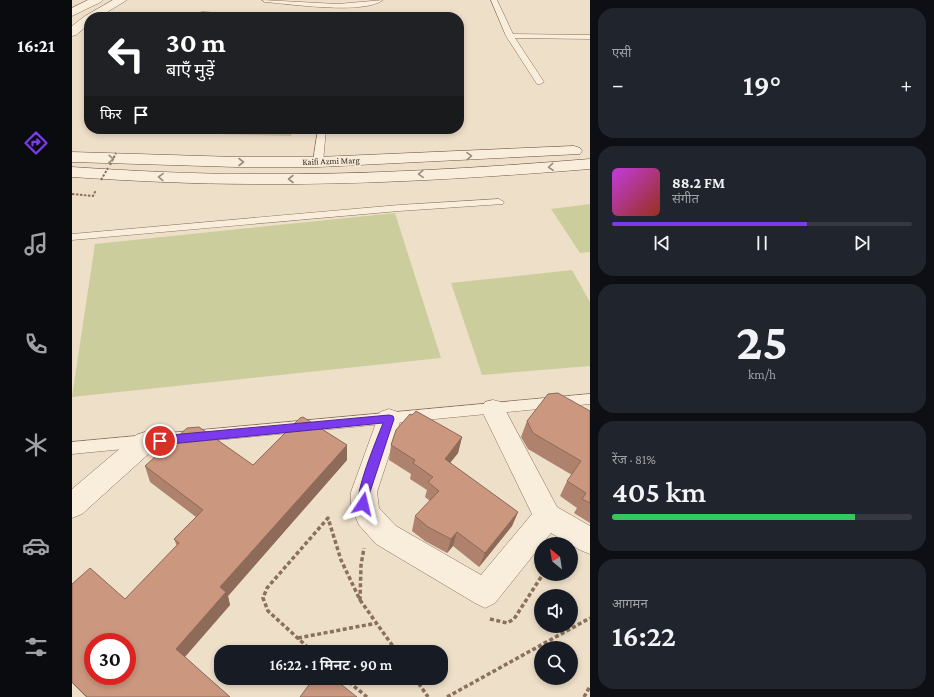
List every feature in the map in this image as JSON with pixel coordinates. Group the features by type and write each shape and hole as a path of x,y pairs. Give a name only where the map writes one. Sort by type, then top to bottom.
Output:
{"street":[{"path":"72,13 97,0"},
{"path":"100,12 121,0"},
{"path":"72,32 84,23"},
{"name":"Kaifi Azmi Marg","path":"72,157 236,162 318,162 556,152 590,152"},
{"path":"72,172 213,178 314,179 590,164"},
{"path":"493,409 547,516 590,540"},
{"path":"389,419 364,492 363,504 374,524 386,535 485,593 547,516"},
{"path":"72,506 145,442"}],"lane":[{"path":"266,0 336,8 380,0"},
{"path":"494,0 510,36 540,82"},
{"path":"510,36 590,38"},
{"path":"318,162 321,134"},
{"path":"72,237 399,208 498,202"},
{"path":"72,448 590,399"}],"path":[{"path":"110,165 116,154"},
{"path":"101,180 108,168"},
{"path":"306,645 268,611 263,598 267,588 328,518 351,585 392,645"},
{"path":"360,600 361,565 365,541"},
{"path":"484,617 500,623 508,623 514,619 538,581"},
{"path":"447,697 590,618"},
{"path":"298,638 377,623"},
{"path":"352,685 367,697"},
{"path":"420,685 428,697"},
{"path":"584,697 590,686"}],"green space":[{"path":"214,134 291,134 291,136"},
{"path":"590,204 590,252 580,253 551,209"},
{"path":"395,213 441,358 72,397 95,244"},
{"path":"572,270 590,302 590,366 482,375 451,283"}],"building":[{"path":"558,393 590,411 590,503 582,499 586,493 567,481 581,461 533,433 527,421 548,394"},
{"path":"416,411 462,437 445,459 518,512 485,553 457,532 451,539 428,527 415,516 439,491 428,482 433,477 413,463 415,460 391,445 396,430 410,414 412,415"},
{"path":"303,417 347,445 220,587 226,592 176,649 214,683 214,685 216,685 230,697 87,697 72,682 72,584 90,568 125,599 179,543 174,539 203,510 145,466 187,428 199,427 253,465 300,418"},
{"path":"309,685 342,685 357,697 300,697"}],"route":[{"path":"160,441 389,419 364,492 363,504"}]}
